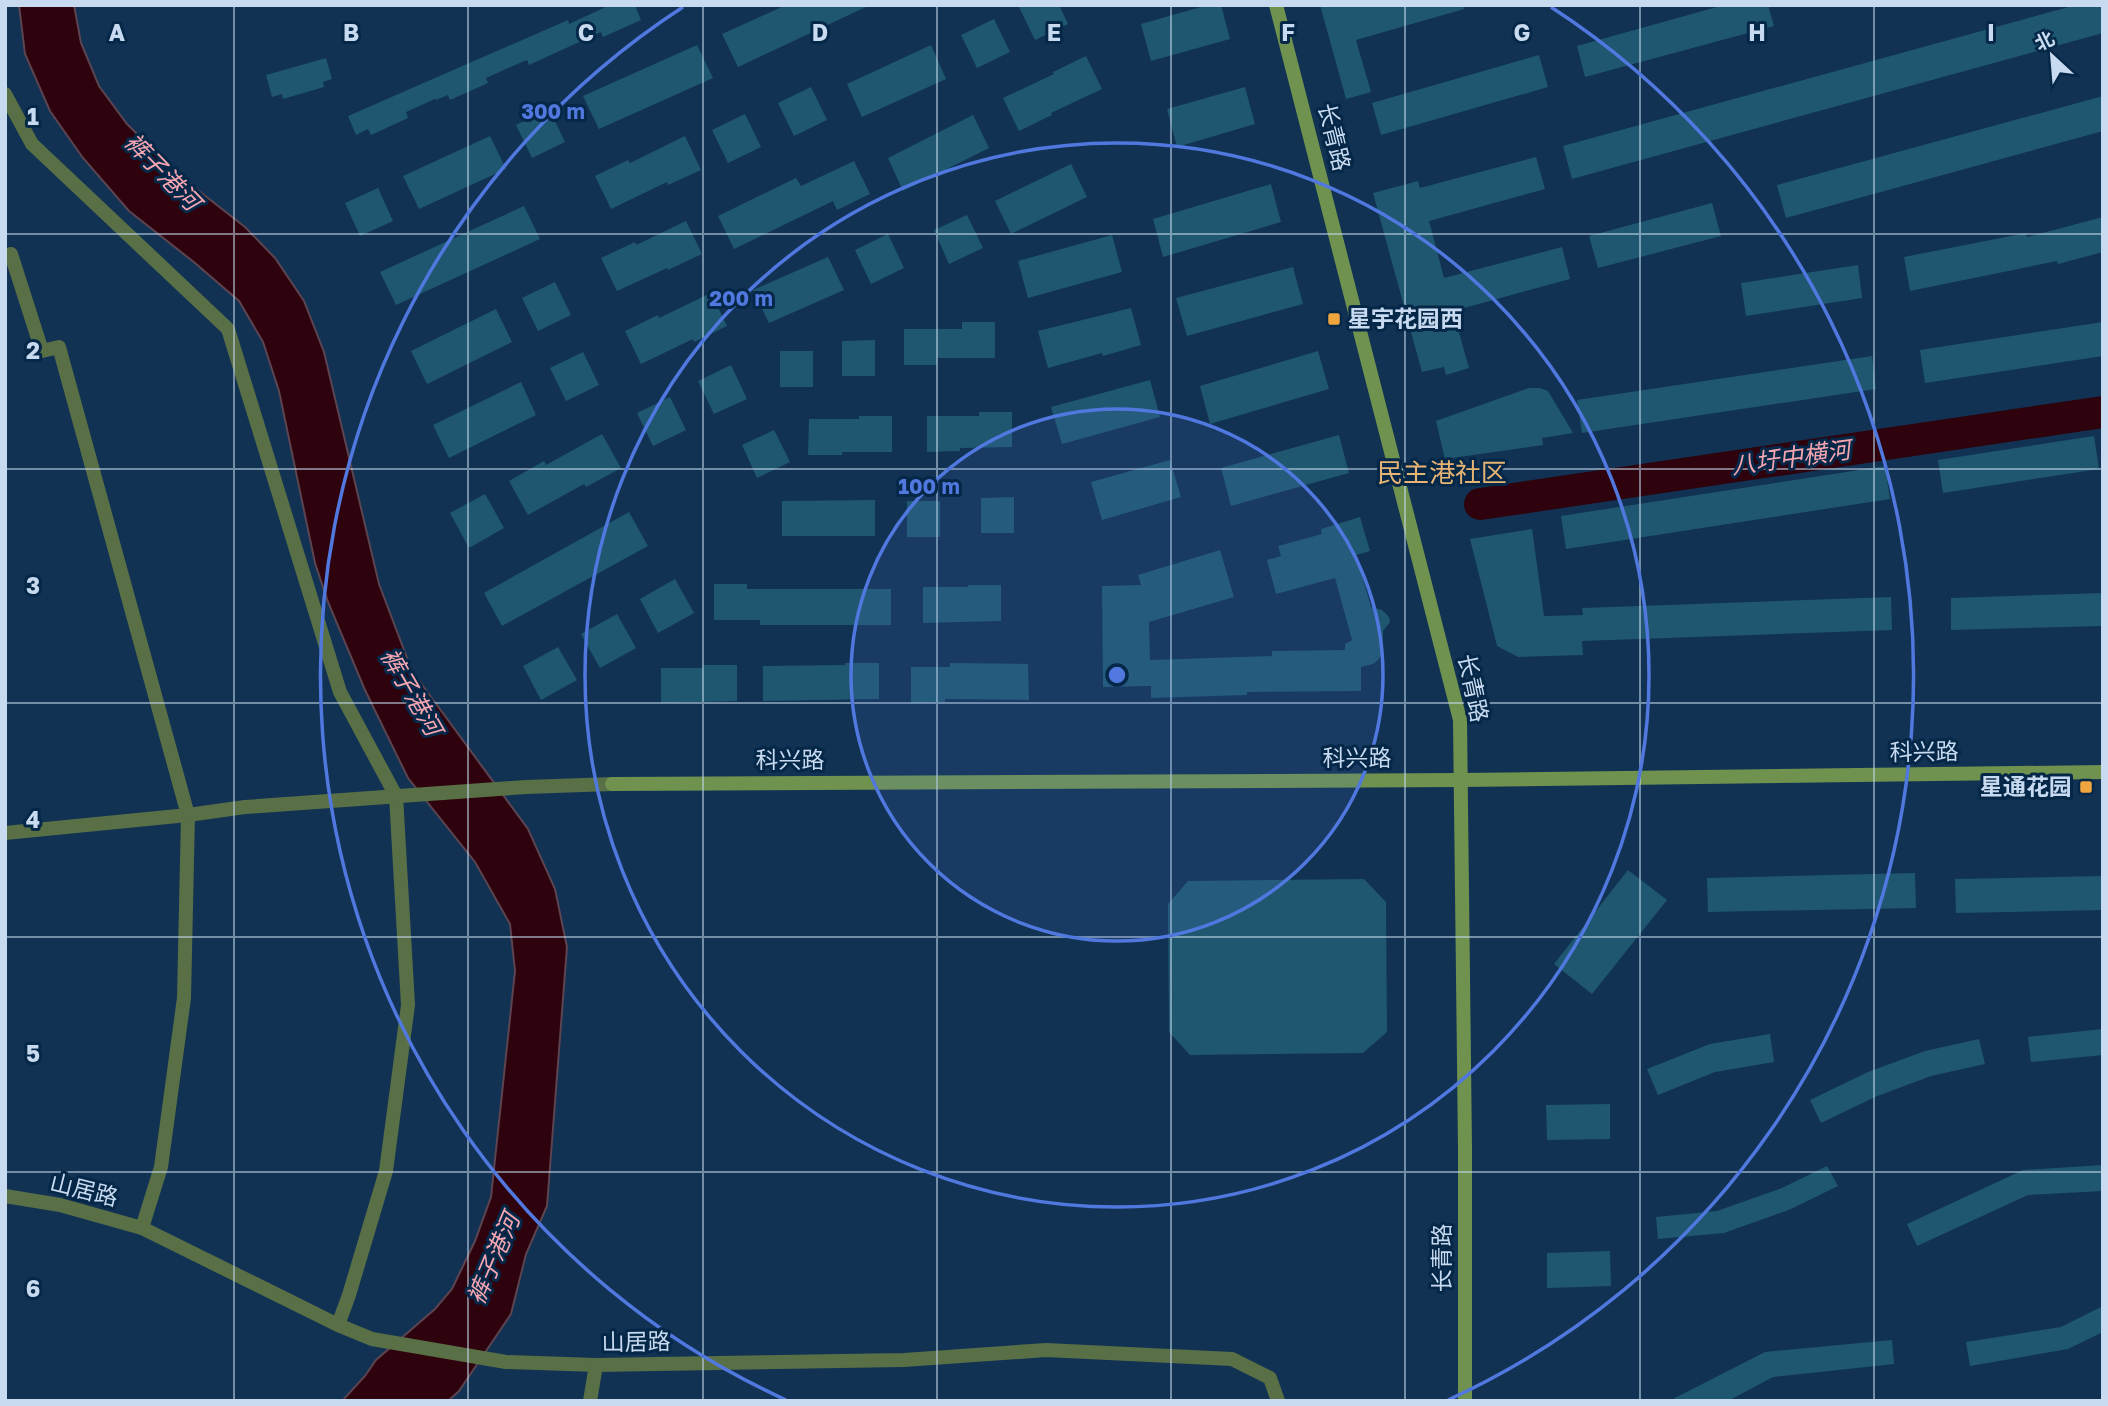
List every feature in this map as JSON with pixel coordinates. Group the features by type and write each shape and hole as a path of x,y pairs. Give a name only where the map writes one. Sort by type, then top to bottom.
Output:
{"street":[{"name":"长青路","path":"1276,5 1460,720 1465,1401"},
{"path":"5,94 32,144 228,329 340,692 396,796 408,1005 386,1171 338,1325"},
{"path":"11,254 42,351 59,347 188,815 184,998 161,1167 142,1228"},
{"name":"科兴路","path":"396,796 612,783 1461,780 2103,772"},
{"path":"5,832 245,807 396,796"},
{"name":"山居路","path":"5,1196 60,1205 142,1228 338,1325 372,1339 506,1362 596,1365 904,1360 1046,1350 1232,1359 1270,1378 1278,1401"},
{"path":"590,1401 596,1365"}],"water":[{"name":"裤子港河","path":"19,5 74,5 81,43 99,86 127,124 181,177 245,227 275,258 304,301 324,352 379,584 412,671 528,829 555,889 567,947 547,1206 526,1254 511,1314 459,1391 448,1401 342,1401 376,1360 435,1309 452,1289 475,1241 491,1197 515,971 510,924 475,862 408,778 365,690 328,602 315,563 279,391 263,342 239,301 129,211 83,158 50,111 25,54"}],"building":[{"path":"610,5 635,5 641,20 603,37 601,32 529,65 527,60 515,65 486,78 488,83 450,100 448,95 435,99 406,112 408,118 371,135 368,129 356,135 348,116 568,20 569,24"},
{"path":"786,5 870,5 738,67 722,34"},
{"path":"1018,5 1059,5 1068,24 1035,40"},
{"path":"1208,5 1221,5 1230,39 1151,61 1141,24"},
{"path":"1320,5 1463,5 1464,9 1356,40 1371,92 1346,99"},
{"path":"1724,5 1768,5 1774,26 1585,77 1577,46"},
{"path":"2076,5 2103,5 2103,33 1572,179 1563,146"},
{"path":"994,19 1010,52 977,68 961,35"},
{"path":"697,45 713,78 599,129 583,96"},
{"path":"931,45 946,79 862,117 847,84"},
{"path":"1539,55 1548,87 1381,135 1372,103"},
{"path":"1086,56 1102,89 1019,131 1003,98"},
{"path":"326,58 332,79 323,82 324,87 283,99 282,94 272,97 266,75"},
{"path":"811,87 827,120 794,136 778,103"},
{"path":"1245,87 1255,124 1177,147 1167,109"},
{"path":"2103,96 2103,131 1786,218 1777,185"},
{"path":"549,109 565,142 532,158 516,125"},
{"path":"745,114 761,147 728,163 712,130"},
{"path":"973,115 989,148 903,191 888,158"},
{"path":"490,136 506,169 419,209 403,176"},
{"path":"685,136 701,170 668,185 667,182 611,209 595,176 628,160 630,163"},
{"path":"1536,157 1545,189 1429,221 1444,278 1562,247 1570,279 1453,311 1469,368 1446,375 1444,367 1422,372 1373,193 1418,181 1420,188"},
{"path":"854,161 870,194 837,210 833,201 734,249 718,216 796,178 801,186"},
{"path":"1071,164 1087,197 1011,234 995,201"},
{"path":"1271,184 1281,222 1163,257 1153,219"},
{"path":"378,188 393,221 360,236 345,203"},
{"path":"1712,203 1721,236 1598,268 1589,236"},
{"path":"524,206 540,239 396,305 380,272"},
{"path":"967,215 983,248 949,264 934,230"},
{"path":"2103,217 2103,252 2058,264 2057,261 1910,291 1904,257 2026,233 2027,237"},
{"path":"686,221 702,254 617,291 601,258"},
{"path":"888,234 904,268 871,284 855,250"},
{"path":"1112,235 1122,272 1028,298 1018,261"},
{"path":"828,257 844,290 769,323 753,290"},
{"path":"1858,265 1862,298 1746,316 1741,283"},
{"path":"1293,267 1303,304 1187,336 1176,298"},
{"path":"555,282 571,315 538,331 522,298"},
{"path":"711,293 727,326 641,364 625,331"},
{"path":"1131,308 1141,345 1048,368 1038,331"},
{"path":"496,309 512,342 427,384 411,351"},
{"path":"962,322 995,322 995,358 937,358 937,365 904,365 904,329 962,329"},
{"path":"2103,322 2103,356 1925,383 1920,350"},
{"path":"875,340 875,376 842,376 842,341"},
{"path":"780,351 813,351 813,387 780,387"},
{"path":"1318,351 1329,389 1210,424 1200,386"},
{"path":"583,352 599,385 566,401 550,368"},
{"path":"1872,356 1876,389 1582,433 1577,400"},
{"path":"731,365 747,399 714,414 698,381"},
{"path":"1150,380 1160,417 1062,444 1051,407"},
{"path":"521,382 536,415 449,458 433,425"},
{"path":"1529,388 1548,391 1573,433 1542,438 1543,445 1445,459 1436,421"},
{"path":"670,397 686,430 653,446 637,413"},
{"path":"979,412 1012,412 1012,447 927,452 927,416 979,416"},
{"path":"859,416 892,416 892,452 808,455 809,419 859,419"},
{"path":"774,430 790,462 757,478 742,445"},
{"path":"602,434 621,468 586,487 584,484 528,515 509,481 544,461 546,465"},
{"path":"1339,435 1349,473 1231,506 1221,468"},
{"path":"2094,436 2099,469 1943,493 1938,460"},
{"path":"1170,460 1181,497 1102,520 1091,482"},
{"path":"1885,466 1890,499 1566,549 1561,516"},
{"path":"485,494 504,528 469,548 450,513"},
{"path":"1014,497 1014,533 981,533 981,498"},
{"path":"875,500 875,536 782,536 782,501"},
{"path":"907,501 940,501 940,537 907,537"},
{"path":"629,512 648,546 502,626 484,593"},
{"path":"1360,517 1370,551 1356,555 1371,607 1382,610 1390,622 1383,631 1383,652 1378,660 1361,667 1361,691 1247,692 1247,695 1151,698 1151,686 1103,687 1102,586 1141,585 1138,575 1220,550 1234,597 1149,622 1150,660 1272,656 1272,651 1345,650 1345,644 1352,640 1335,578 1276,594 1267,560 1281,556 1278,546 1322,534 1321,529"},
{"path":"1532,529 1544,616 1583,615 1582,608 1891,597 1892,630 1582,641 1583,655 1518,657 1497,646 1470,539"},
{"path":"675,579 694,613 658,633 640,599"},
{"path":"714,584 747,584 747,589 891,589 891,625 760,625 760,620 714,620"},
{"path":"1001,585 1001,621 923,623 923,587"},
{"path":"2103,593 2103,626 1951,630 1951,598"},
{"path":"617,614 636,648 600,668 581,634"},
{"path":"558,647 577,680 541,700 523,666"},
{"path":"879,663 879,699 763,701 763,666"},
{"path":"950,663 1028,664 1029,700 945,699 945,702 911,703 911,667 950,667"},
{"path":"703,665 737,665 737,701 661,703 661,668 703,668"},
{"path":"1628,870 1667,900 1592,994 1554,964"},
{"path":"1915,873 1916,908 1708,912 1707,878"},
{"path":"2103,876 2103,910 1956,913 1955,879"},
{"path":"1364,879 1386,902 1387,1032 1363,1053 1190,1055 1169,1032 1168,904 1188,881"},
{"path":"2103,1029 2103,1055 2031,1062 2028,1037"},
{"path":"1770,1034 1774,1062 1715,1072 1658,1095 1647,1069 1710,1044"},
{"path":"1979,1039 1985,1064 1931,1076 1875,1097 1821,1123 1810,1100 1868,1072 1925,1051"},
{"path":"1610,1104 1610,1139 1547,1140 1546,1105"},
{"path":"2103,1165 2103,1191 2028,1195 1917,1246 1907,1224 2023,1170"},
{"path":"1827,1166 1838,1186 1791,1209 1724,1233 1658,1239 1656,1217 1717,1211 1782,1188"},
{"path":"1610,1251 1611,1286 1547,1288 1547,1253"},
{"path":"2103,1306 2103,1332 2068,1349 1970,1366 1966,1342 2061,1327"},
{"path":"1892,1340 1894,1364 1773,1377 1728,1401 1669,1401 1765,1352"}],"waterway":[{"name":"八圩中横河","path":"1480,504 2103,412"}],"place":[{"name":"星宇花园西","path":"1334,319"},
{"name":"星通花园","path":"2086,787"}],"district":[{"name":"民主港社区","path":"1442,473"}]}
